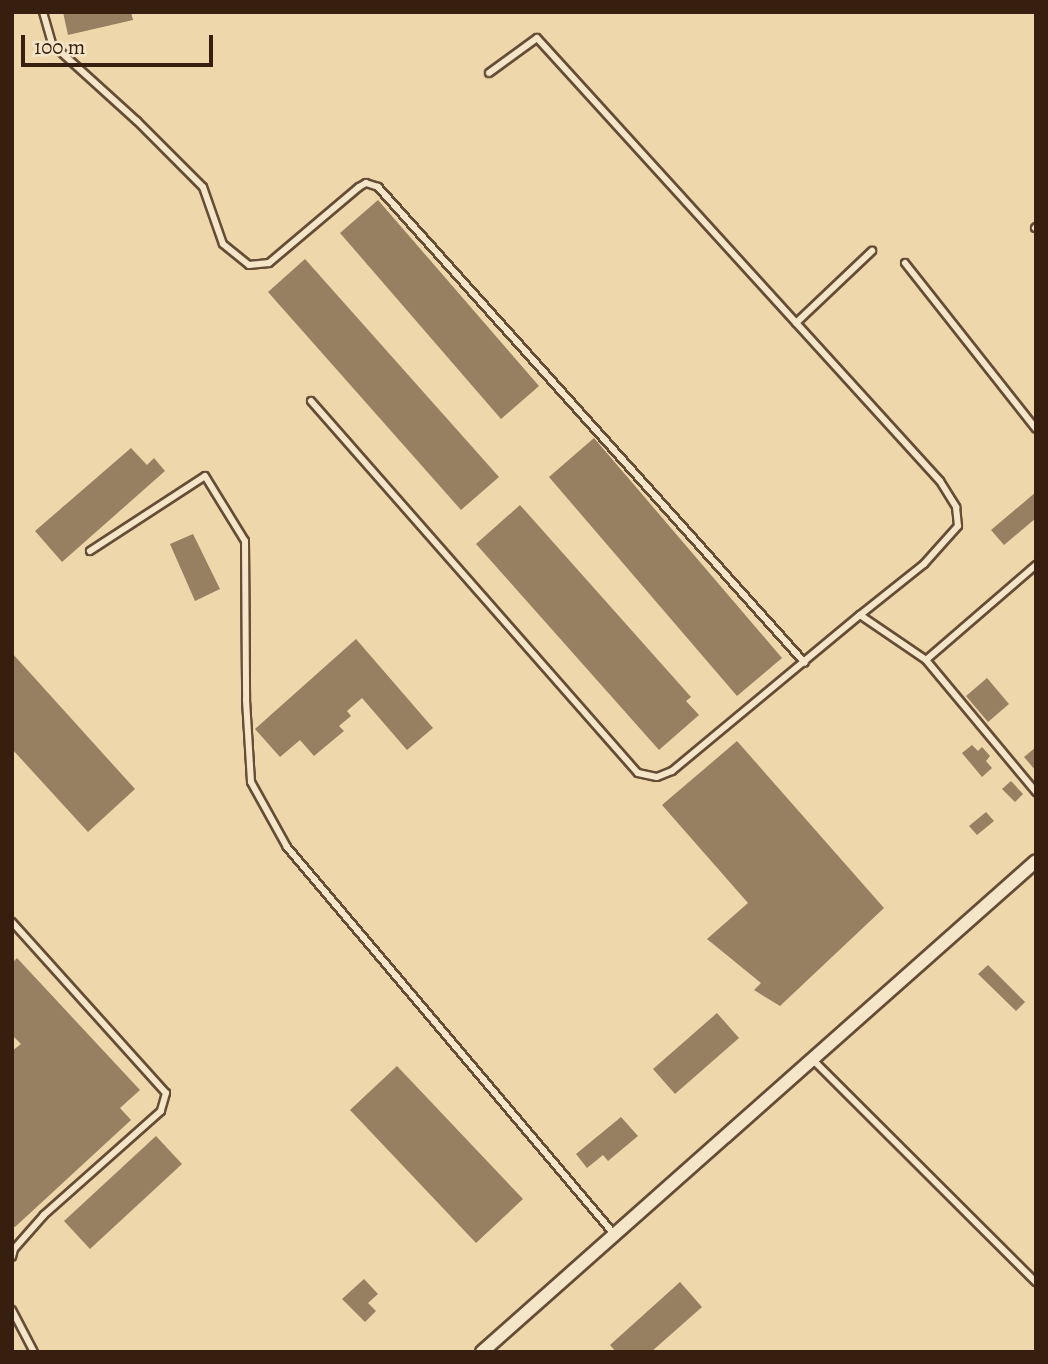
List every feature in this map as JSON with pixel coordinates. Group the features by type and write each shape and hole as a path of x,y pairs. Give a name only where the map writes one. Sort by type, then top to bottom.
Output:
{"street":[{"path":"482,1352 615,1236 811,1058 1036,862"}],"lane":[{"path":"43,12 52,44 137,121 203,187 223,244 249,265 269,262 359,187 366,183 378,187 805,663"},
{"path":"311,401 638,773 657,777 673,771 805,663 923,564 958,526 956,507 940,481 537,38 489,73"},
{"path":"796,323 872,251"},
{"path":"905,263 1036,429"},
{"path":"90,551 205,476 245,541 246,700 251,782 287,847 615,1236"},
{"path":"926,660 1036,565"},
{"path":"860,615 926,660 1036,792"},
{"path":"12,922 166,1093 161,1111 44,1215 14,1249 12,1257"},
{"path":"811,1058 1036,1282"},
{"path":"12,1310 34,1352"}],"building":[{"path":"63,12 131,12 133,20 68,35"},
{"path":"378,200 539,386 501,419 340,233"},
{"path":"305,259 499,477 461,510 268,292"},
{"path":"594,438 782,658 737,696 549,477"},
{"path":"131,448 147,465 154,458 165,471 62,562 35,531"},
{"path":"1036,492 1036,518 1004,545 991,530"},
{"path":"520,505 691,697 686,701 699,715 659,750 476,544"},
{"path":"193,534 220,589 195,601 170,544"},
{"path":"356,639 433,728 407,750 362,698 347,711 351,716 339,726 344,731 314,756 300,740 280,757 255,729"},
{"path":"12,653 135,789 88,832 12,749"},
{"path":"987,678 1009,704 988,722 966,696"},
{"path":"737,741 884,908 780,1006 754,990 761,983 707,939 748,903 662,805"},
{"path":"972,745 978,751 982,747 990,756 986,761 992,768 982,777 962,753"},
{"path":"1036,747 1036,771 1024,757"},
{"path":"1011,781 1023,794 1015,802 1002,789"},
{"path":"986,812 994,821 977,835 969,826"},
{"path":"17,958 140,1090 120,1108 131,1120 15,1227 12,1224 12,1051 21,1044 12,1035 12,963"},
{"path":"988,965 1025,1002 1016,1011 978,974"},
{"path":"717,1013 739,1038 675,1094 653,1069"},
{"path":"397,1066 523,1199 476,1243 350,1110"},
{"path":"621,1117 638,1136 608,1161 603,1155 587,1168 576,1154"},
{"path":"156,1136 182,1164 90,1249 64,1221"},
{"path":"364,1279 378,1294 368,1303 376,1311 365,1322 342,1299"},
{"path":"680,1282 702,1307 651,1352 616,1352 610,1345"}]}
